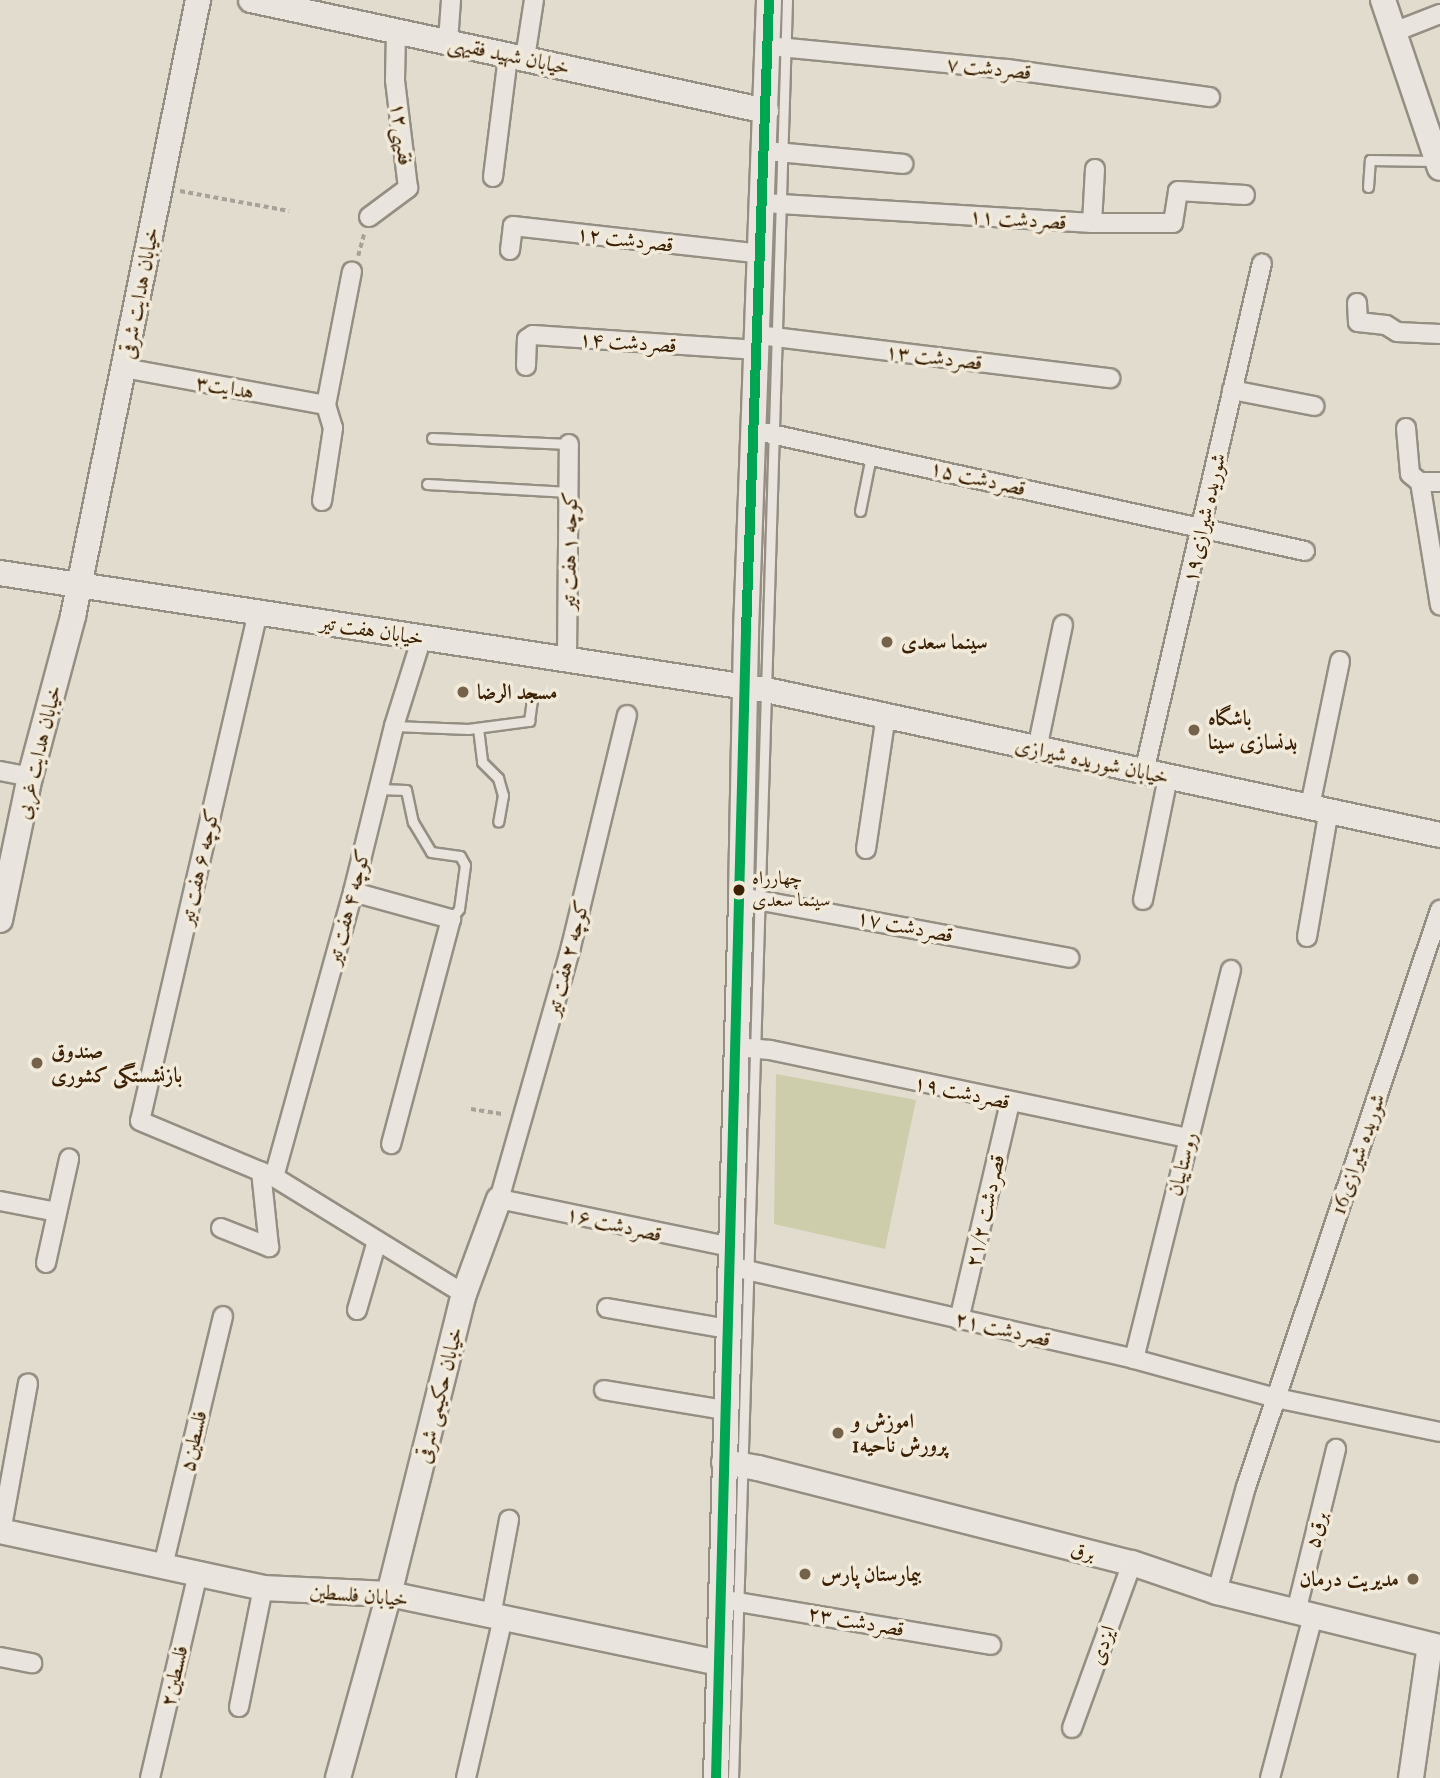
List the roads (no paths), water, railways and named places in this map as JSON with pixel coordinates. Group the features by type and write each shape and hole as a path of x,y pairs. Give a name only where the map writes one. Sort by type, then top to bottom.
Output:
{"street":[{"name":"خیابان هدایت شرقی","path":"79,585 198,0"},
{"name":"خیابان شهید فقیهی","path":"251,0 766,111"},
{"path":"448,42 451,0"},
{"path":"493,177 517,57 534,0"},
{"path":"716,1778 718,1663 729,1600 733,1463 725,1410 727,1329 736,1261 746,1047 763,431 761,254 772,203 774,152 766,111 777,47 769,0"},
{"path":"1384,0 1439,164"},
{"path":"1394,32 1440,14"},
{"name":"فقیهی۱۲","path":"369,217 408,188 396,80 396,32"},
{"name":"قصردشت ۷","path":"777,47 1007,69 1210,97"},
{"path":"774,152 903,164"},
{"path":"1092,223 1095,169"},
{"name":"قصردشت ۱۱","path":"772,203 1092,223 1173,223 1178,191 1245,195"},
{"name":"قصردشت ۱۲","path":"510,250 513,226 761,254"},
{"name":"شوریده شیرازی۱۹","path":"1144,772 1262,264"},
{"path":"322,501 333,428 326,405 352,271"},
{"path":"1357,303 1358,322 1386,325 1397,332 1440,334"},
{"name":"قصردشت ۱۴","path":"526,366 527,339 533,335 763,341"},
{"name":"قصردشت ۱۳","path":"763,341 1110,378"},
{"name":"هدایت۳","path":"124,368 326,405"},
{"path":"1232,390 1314,406"},
{"path":"1406,428 1410,474 1420,482 1440,482"},
{"name":"قصردشت ۱۵","path":"763,431 1305,551"},
{"name":"کوچه ۱ هفت تیر","path":"567,659 569,444"},
{"path":"1420,482 1440,605"},
{"name":"خیابان هفت تیر","path":"0,573 755,688"},
{"name":"خیابان هدایت غربی","path":"0,920 3,895 30,777 79,585"},
{"name":"کوچه ۶ هفت تیر","path":"258,612 139,1121 267,1174"},
{"path":"1037,749 1063,625"},
{"name":"کوچه ۴ هفت تیر","path":"267,1174 353,892 394,726 422,637"},
{"path":"1307,937 1320,808 1340,661"},
{"name":"خیابان شوریده شیرازی","path":"755,688 1440,835"},
{"name":"کوچه ۲ هفت تیر","path":"499,1199 571,947 627,715"},
{"path":"866,849 886,715"},
{"path":"0,771 30,777"},
{"path":"1143,900 1168,777"},
{"path":"353,892 452,919 391,1144"},
{"name":"قصردشت ۱۷","path":"750,898 1069,958"},
{"name":"شوریده شیرازی16","path":"1217,1592 1246,1487 1440,910"},
{"name":"روستاییان","path":"1133,1359 1231,970"},
{"name":"قصردشت ۱۹","path":"746,1047 1189,1138"},
{"name":"قصردشت ۲۱/۲","path":"959,1320 1010,1102"},
{"path":"46,1263 69,1159"},
{"path":"221,1228 270,1247 267,1174"},
{"path":"267,1174 464,1294"},
{"name":"قصردشت ۱۶","path":"499,1199 709,1246 736,1261"},
{"name":"خیابان حکیمی شرقی","path":"338,1778 389,1594 464,1294 499,1199"},
{"path":"0,1201 57,1212"},
{"path":"357,1310 377,1241"},
{"name":"قصردشت ۲۱","path":"736,1261 959,1320 1133,1359 1276,1398 1440,1432"},
{"path":"607,1308 727,1329"},
{"name":"فلسطین۵","path":"163,1566 223,1316"},
{"path":"1,1532 28,1383"},
{"path":"604,1390 725,1410"},
{"name":"برق۵","path":"1270,1778 1336,1449"},
{"name":"برق","path":"733,1463 1132,1563 1217,1592 1435,1646"},
{"path":"466,1778 497,1617 509,1520"},
{"name":"خیابان فلسطین","path":"1,1532 263,1588 389,1594 718,1663"},
{"name":"ایزدی","path":"1072,1728 1132,1563"},
{"name":"فلسطین۲","path":"150,1778 198,1574"},
{"path":"239,1707 263,1588"},
{"name":"قصردشت ۲۳","path":"729,1600 991,1645"},
{"path":"1411,1778 1435,1646"},
{"path":"0,1657 32,1663"}],"lane":[{"path":"774,152 777,47 787,0"},
{"path":"1368,187 1370,160 1439,164"},
{"path":"763,341 772,203"},
{"path":"432,438 569,444"},
{"path":"860,511 872,454"},
{"path":"428,484 569,492"},
{"path":"394,726 478,728 529,721 532,699"},
{"path":"478,728 482,762 498,778 503,795 498,822"},
{"path":"379,789 406,790 413,822 431,852 460,856 464,865 459,909 452,919"},
{"path":"733,1463 736,1261"},
{"path":"729,1600 733,1778"}],"place":[{"name":"سینما سعدی","path":"887,642"},
{"name":"مسجد الرضا","path":"463,692"},
{"name":"باشگاه بدنسازی سینا","path":"1194,730"},
{"name":"چهارراه سینما سعدی","path":"739,890"},
{"name":"صندوق بازنشستگی کشوری","path":"37,1063"},
{"name":"اموزش و پرورش ناحیه1","path":"838,1433"},
{"name":"بیمارستان پارس","path":"805,1574"},
{"name":"مدیریت درمان","path":"1413,1579"}]}
